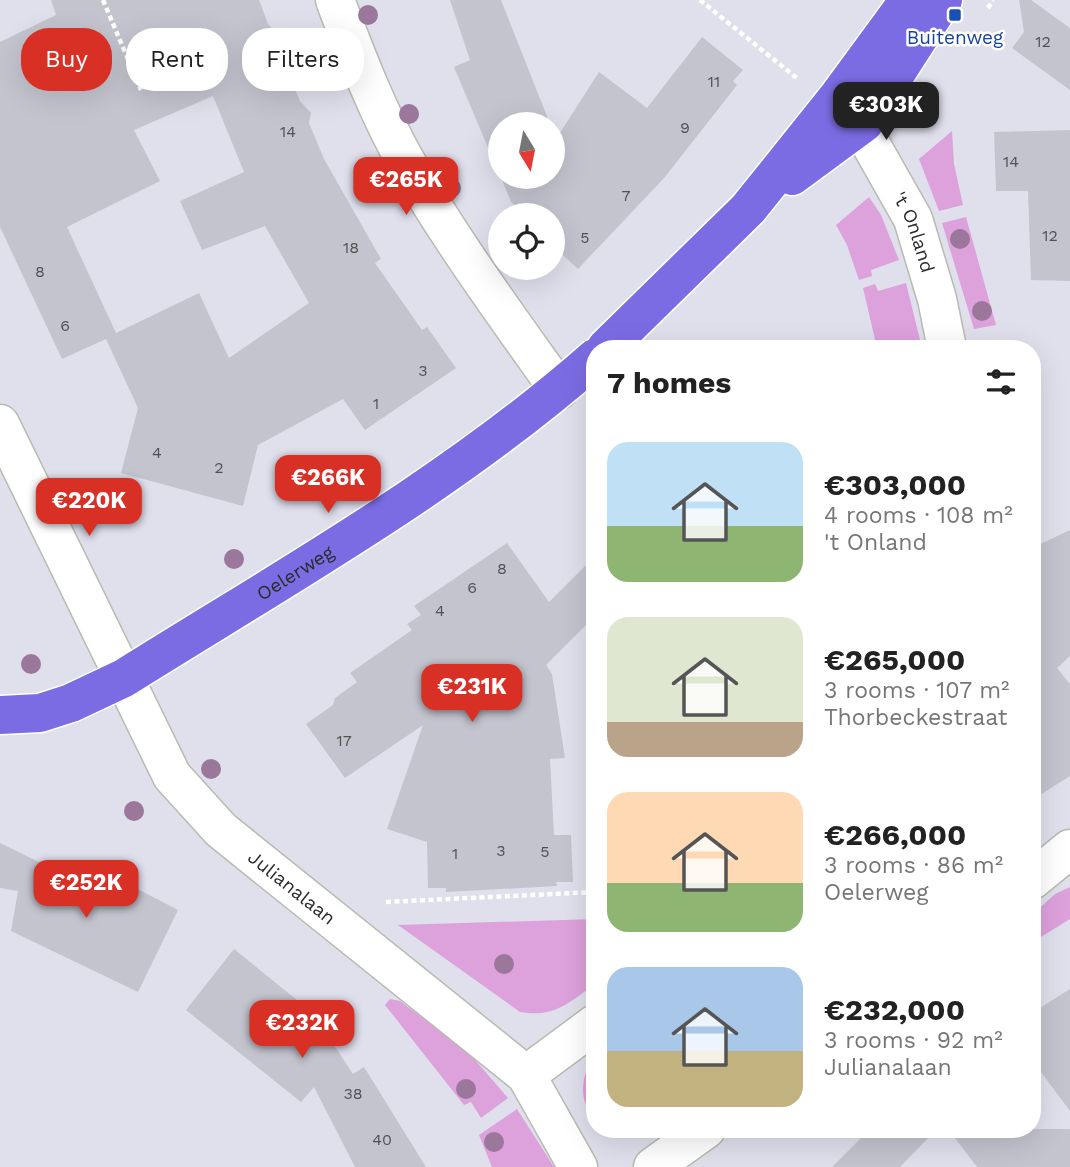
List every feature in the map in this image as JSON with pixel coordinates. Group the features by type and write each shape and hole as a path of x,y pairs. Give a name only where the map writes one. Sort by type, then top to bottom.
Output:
{"main road":[{"path":"614,340 748,209 837,98 909,0"},
{"path":"748,209 864,123 943,0"},
{"name":"Oelerweg","path":"124,678 431,486 559,390 586,366"},
{"path":"0,715 40,713 71,703 124,678"}],"street":[{"path":"335,0 367,83 406,161 468,262 559,390"},
{"name":"'t Onland","path":"864,123 870,143 914,219 937,299 945,340"},
{"name":"Julianalaan","path":"0,424 172,776 221,830 526,1075 578,1167"},
{"path":"1041,873 1070,849"},
{"path":"526,1075 586,1031"},
{"path":"653,1167 693,1138"}],"path":[{"path":"103,0 126,54"},
{"path":"700,0 801,82"},
{"path":"315,906 586,892"}],"shaded area":[{"path":"952,131 954,164 963,205 939,211 919,159"},
{"path":"869,197 881,215 899,260 871,270 872,276 859,280 847,245 836,225"},
{"path":"966,217 996,325 974,329 942,223"},
{"path":"906,283 920,340 875,340 863,288 875,284 878,291"},
{"path":"1070,887 1070,919 1041,937 1041,907 1055,894"},
{"path":"586,919 586,991 552,1011 520,1012 398,925"},
{"path":"390,999 400,1001 470,1054 508,1098 481,1118 471,1102 464,1105 385,1005"},
{"path":"586,1073 586,1106 583,1095"},
{"path":"517,1109 554,1167 492,1167 479,1135"}],"building":[{"path":"51,0 259,0 272,28 242,28 242,91 296,91 300,101 311,113 309,123 324,159 381,259 375,263 422,330 427,327 456,368 365,430 343,399 258,445 243,506 121,473 138,408 106,339 62,359 0,227 0,42 21,32 21,91 112,91 112,28 29,28 56,15","holes":["213,96 244,172 180,201 202,250 265,226 309,303 229,358 199,293 116,333 67,227 160,181 134,130"]},
{"path":"450,0 501,0 545,112 488,112 488,148 454,67 470,60"},
{"path":"1019,0 1031,0 1070,28 1070,90 1012,48 1024,32"},
{"path":"702,37 743,70 733,81 737,85 665,177 578,269 565,257 565,203 512,203 506,189 565,189 565,125 599,72 647,108"},
{"path":"1070,130 1070,281 1031,280 1028,191 996,191 994,132"},
{"path":"1070,530 1070,656 1057,668 1070,684 1070,776 1041,794 1041,544"},
{"path":"507,543 549,602 586,565 586,625 546,665 552,674 565,758 550,759 554,835 571,835 573,882 556,882 557,886 446,892 446,888 428,888 427,842 387,829 423,725 345,778 306,724 333,705 335,698 357,682 350,673 412,630 407,624 421,615 414,606"},
{"path":"0,843 123,903 132,886 178,910 138,992 11,931 18,891 0,888"},
{"path":"234,949 313,1013 353,1074 364,1067 426,1167 355,1167 314,1087 301,1102 186,1010"},
{"path":"1070,989 1070,1111 1041,1072 1041,1007"},
{"path":"1041,1129 1070,1129 1070,1167 977,1167 955,1138 1041,1138"},
{"path":"861,1138 928,1138 900,1167 832,1167"}],"place":[{"name":"Buitenweg","path":"955,15"}]}
